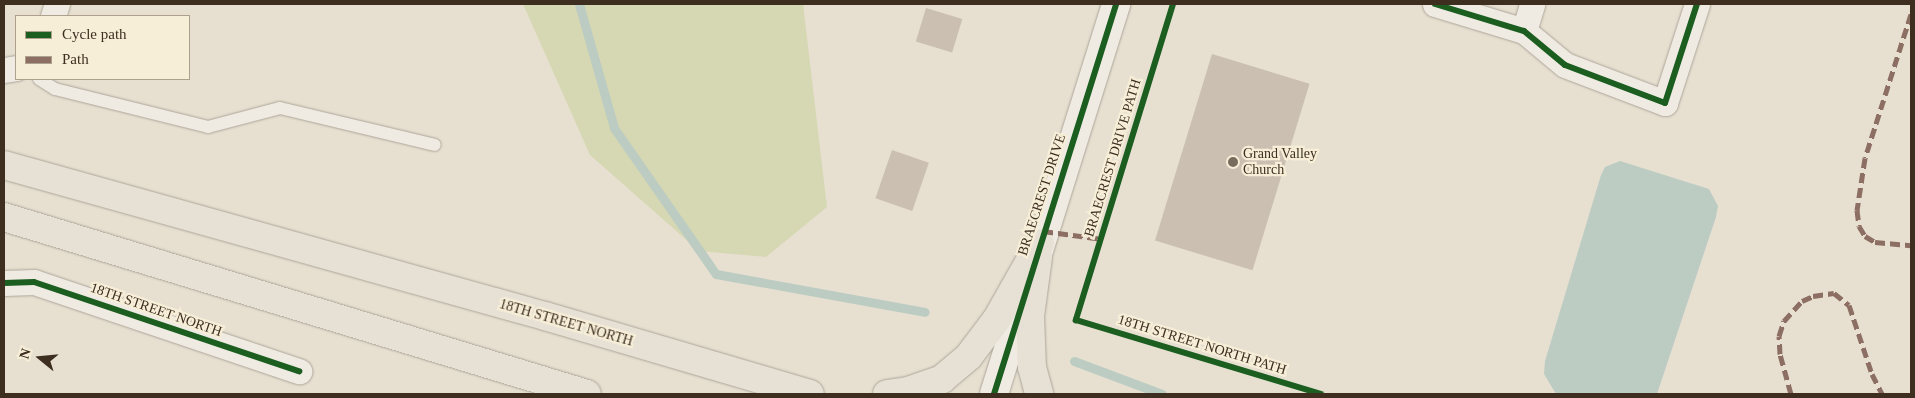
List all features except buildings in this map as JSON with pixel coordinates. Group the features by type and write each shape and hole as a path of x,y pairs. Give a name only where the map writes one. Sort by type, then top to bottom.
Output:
{"main road":[{"name":"18TH STREET NORTH","path":"4,165 545,316 810,394"},
{"path":"4,217 587,394"},
{"path":"887,394 908,392 942,379 969,356 997,319 1040,243"},
{"path":"1039,394 1032,367 1030,316 1040,243"}],"street":[{"name":"BRAECREST DRIVE","path":"994,394 1116,4"},
{"path":"1435,4 1524,31 1565,65 1665,103 1697,4"},
{"path":"1524,31 1532,4"},
{"name":"18TH STREET NORTH","path":"4,283 34,282 299,371"}],"lane":[{"path":"41,80 55,89 208,127 280,108 435,145"}],"green space":[{"path":"523,4 803,4 827,207 766,257 699,251 590,155"}],"shaded area":[{"path":"1620,161 1709,189 1718,206 1716,217 1657,394 1556,394 1544,374 1545,361 1601,175 1605,167"}],"waterway":[{"path":"579,4 614,128 716,274 925,312"},
{"path":"1074,361 1162,394"}],"marked path":[{"path":"1911,14 1865,158 1857,210 1859,226 1865,236 1875,242 1911,245"},
{"path":"1043,231 1102,239"},
{"path":"1791,394 1780,354 1779,336 1784,321 1802,301 1813,296 1834,293 1849,305 1872,374 1882,394"}],"cycle path":[{"path":"994,394 1116,4"},
{"name":"BRAECREST DRIVE PATH","path":"1173,4 1076,320 1321,394"},
{"path":"1435,4 1524,31 1565,65 1665,103 1697,4"},
{"path":"4,283 34,282 299,371"}],"place":[{"name":"Grand Valley Church","path":"1233,162"}]}
